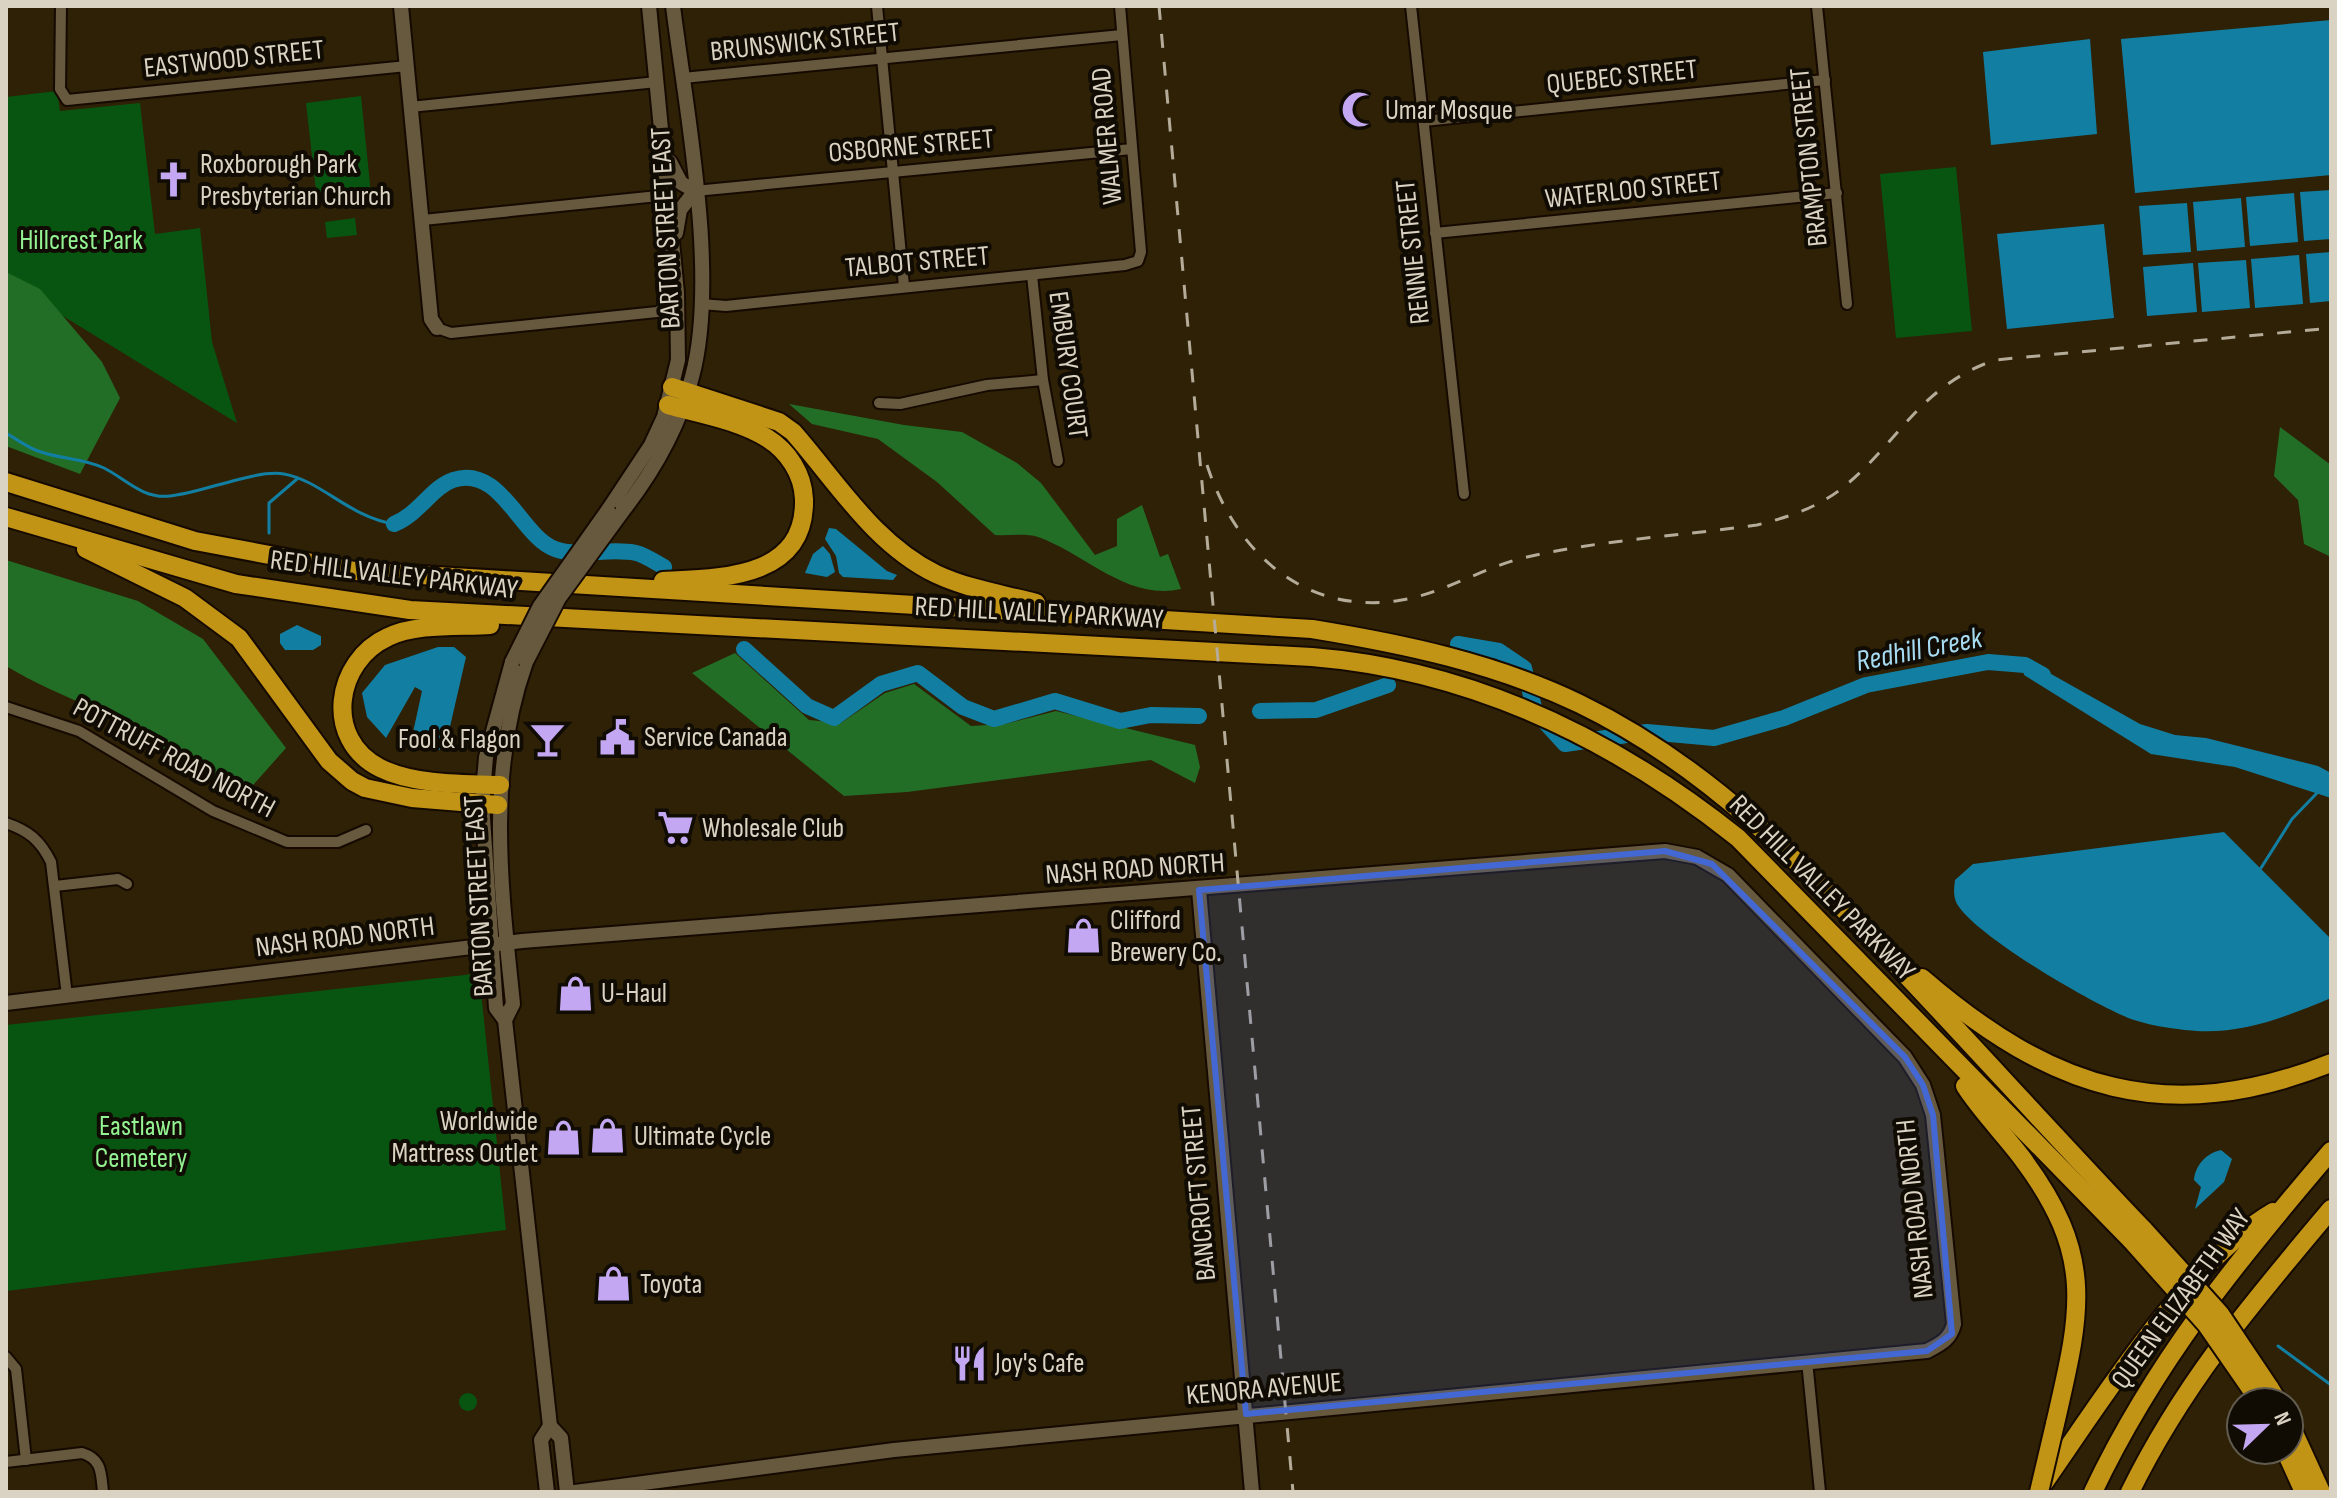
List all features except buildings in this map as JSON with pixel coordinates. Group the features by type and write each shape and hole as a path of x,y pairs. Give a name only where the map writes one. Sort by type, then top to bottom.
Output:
{"highway":[{"path":"617,588 750,572 780,556 801,526 804,505 800,478 782,450 758,433 677,398"},
{"path":"677,398 762,414 786,427 874,528 935,573 1049,610"},
{"name":"RED HILL VALLEY PARKWAY","path":"6,482 195,541 275,558 369,572 941,609 1049,610 1312,629 1440,654 1529,682 1627,729 1706,779 1775,840 1878,945"},
{"name":"RED HILL VALLEY PARKWAY","path":"6,517 66,537 236,584 410,610 1100,644 1349,660 1459,684 1525,708 1612,750 1691,800 1738,838 1792,890 1946,1052"},
{"path":"66,537 103,560 185,598 222,623 259,661 329,761 352,781 365,788 412,798 490,804"},
{"path":"492,784 405,776 376,766 349,735 341,708 343,689 353,665 386,637 524,618"},
{"path":"1878,945 2002,1039 2064,1071 2110,1087 2182,1096 2241,1091 2285,1081 2331,1063"},
{"path":"1878,945 2138,1235 2206,1324 2260,1386"},
{"path":"1946,1052 2138,1235"},
{"path":"1946,1052 1968,1090 2050,1200 2070,1246 2078,1311 2038,1492"},
{"name":"QUEEN ELIZABETH WAY","path":"2093,1492 2120,1434 2156,1374 2235,1263 2331,1151"},
{"path":"2038,1492 2164,1316 2242,1230 2285,1205"},
{"name":"QUEEN ELIZABETH WAY","path":"2130,1492 2173,1409 2205,1363 2331,1209"},
{"path":"2140,1492 2147,1457"},
{"path":"2305,1457 2321,1492"},
{"path":"2292,1466 2304,1492"}],"main road":[{"path":"401,6 431,319 437,328"},
{"name":"BARTON STREET EAST","path":"649,6 680,331 677,398"},
{"name":"BARTON STREET EAST","path":"567,1492 561,1438 550,1426 505,1020 496,1008 490,945 492,731 540,606 615,511 677,398 698,341 701,304 695,191 673,6"},
{"path":"664,147 681,183 695,191 680,210 672,256"},
{"name":"BARTON STREET EAST","path":"490,804 513,1004 505,1020"},
{"name":"NASH ROAD NORTH","path":"6,1003 506,943 1665,851 1697,857 1728,875 1905,1057 1923,1085 1933,1115 1954,1324 1952,1334"},
{"name":"BANCROFT STREET","path":"1199,890 1252,1492"},
{"name":"KENORA AVENUE","path":"575,1492 894,1450 1927,1351 1952,1334"},
{"name":"BARTON STREET EAST","path":"547,1492 541,1440 550,1426"}],"street":[{"name":"EASTWOOD STREET","path":"61,6 60,89 67,100 407,66"},
{"path":"877,6 904,286"},
{"name":"WALMER ROAD","path":"1120,6 1141,252 1138,261"},
{"name":"RENNIE STREET","path":"1411,6 1464,494"},
{"name":"BRAMPTON STREET","path":"1817,6 1847,304"},
{"name":"BRUNSWICK STREET","path":"683,78 1122,35"},
{"name":"QUEBEC STREET","path":"1424,121 1825,80"},
{"path":"410,107 657,82"},
{"name":"OSBORNE STREET","path":"695,191 1132,149"},
{"name":"WATERLOO STREET","path":"1435,233 1837,193"},
{"path":"423,220 668,195"},
{"name":"TALBOT STREET","path":"701,304 726,306 1032,275 1138,261"},
{"name":"EMBURY COURT","path":"1032,275 1043,380 1058,461"},
{"path":"437,328 451,333 657,312 677,293"},
{"path":"879,403 900,404 987,385 1043,380"},
{"name":"POTTRUFF ROAD NORTH","path":"6,707 79,731 213,811 287,842 338,842 366,830"},
{"path":"6,823 26,829 42,843 51,862 67,996"},
{"path":"55,886 118,879 127,884"},
{"path":"6,1357 16,1369 26,1460"},
{"path":"1807,1361 1820,1492"},
{"path":"6,1462 82,1453 94,1456 101,1466 103,1492"}],"highlighted area":[{"path":"1665,851 1712,864 1905,1057 1923,1085 1933,1115 1952,1334 1927,1351 1246,1414 1199,890"}],"green space":[{"name":"Hillcrest Park","path":"57,91 60,111 140,103 155,234 200,228 212,342 237,423 6,281 6,97"},
{"path":"361,96 371,194 317,200 306,103"},
{"path":"1956,167 1972,331 1896,338 1880,174"},
{"path":"355,218 357,235 327,238 325,222"},
{"path":"6,272 40,289 102,362 120,398 80,474 6,446"},
{"path":"789,404 962,432 1017,463 1041,483 1095,555 1117,546 1117,519 1142,505 1160,557 1168,554 1181,589 1161,591 1125,582 1038,537 995,535 937,482 878,439 812,424"},
{"path":"2280,427 2331,465 2331,557 2304,544 2298,500 2274,476"},
{"path":"6,560 138,601 203,639 286,748 246,793 235,795 128,727 6,666"},
{"path":"735,653 809,720 841,723 885,693 914,684 971,726 1005,724 1056,711 1195,745 1200,767 1195,783 1151,760 907,792 844,796 692,673"},
{"name":"Eastlawn Cemetery","path":"474,974 480,982 506,1230 6,1291 6,1025"},
{"path":"468,1393 477,1402 468,1411 459,1402"}],"water":[{"path":"2331,20 2331,175 2135,193 2121,39"},
{"path":"2090,39 2097,134 1991,145 1983,52"},
{"path":"2331,190 2331,239 2304,241 2300,192"},
{"path":"2294,193 2298,242 2250,246 2246,197"},
{"path":"2241,198 2245,247 2197,251 2193,202"},
{"path":"2187,203 2191,252 2143,255 2139,206"},
{"path":"2104,224 2114,318 2007,329 1997,234"},
{"path":"2331,252 2331,301 2310,303 2306,254"},
{"path":"2299,255 2303,304 2255,308 2251,259"},
{"path":"2246,260 2250,308 2202,312 2198,263"},
{"path":"2193,263 2197,312 2147,316 2143,267"},
{"path":"829,528 836,529 887,571 897,575 893,580 843,577 839,573 836,556 825,539"},
{"path":"823,546 830,554 835,572 827,577 805,573 813,554"},
{"path":"297,625 321,636 321,645 313,650 285,650 280,643 280,634"},
{"path":"438,647 454,647 466,657 449,731 441,742 444,748 439,750 435,745 413,745 422,691 415,687 386,738 367,717 362,693 385,665"},
{"path":"2026,660 2140,724 2175,735 2206,738 2318,766 2331,773 2331,798 2235,767 2151,754 2024,675"},
{"path":"2224,832 2331,939 2331,998 2282,1017 2231,1030 2196,1031 2140,1022 2085,997 2009,950 1968,917 1955,898 1955,880 1973,864"},
{"path":"2221,1150 2232,1159 2224,1182 2195,1209 2201,1187 2194,1180 2197,1169 2207,1157"}],"waterway":[{"name":"Redhill Creek","path":"6,433 38,451 96,465 151,494 170,496 259,475 284,474 311,484 363,514 394,524"},
{"name":"Redhill Creek","path":"394,524 411,514 445,483 470,478 484,482 497,491 531,530 555,549 575,553 636,553 664,567"},
{"path":"269,533 269,503 297,479"},
{"name":"Redhill Creek","path":"1458,644 1499,651 1524,668 1535,711 1565,744 1647,732 1714,738 1784,718 1866,685 1988,662 2025,665 2043,675"},
{"name":"Redhill Creek","path":"744,649 807,706 834,718 881,684 918,673 963,707 994,719 1055,701 1120,721 1151,715 1199,716"},
{"name":"Redhill Creek","path":"1260,711 1316,710 1388,685"},
{"path":"2261,868 2292,819 2317,793"},
{"path":"2278,1346 2331,1385"}],"railway":[{"path":"1159,6 1293,1492"},
{"path":"1207,465 1235,524 1276,569 1302,586 1330,597 1362,602 1396,601 1429,593 1523,558 1610,543 1757,525 1804,510 1846,485 1929,399 1948,384 1995,360 2331,328"}],"place":[{"name":"Umar Mosque","path":"1359,110"},
{"name":"Roxborough Park Presbyterian Church","path":"174,180"},
{"name":"Service Canada","path":"618,737"},
{"name":"Fool & Flagon","path":"547,739"},
{"name":"Wholesale Club","path":"676,828"},
{"name":"Clifford Brewery Co.","path":"1084,936"},
{"name":"U-Haul","path":"575,993"},
{"name":"Ultimate Cycle","path":"608,1136"},
{"name":"Worldwide Mattress Outlet","path":"564,1137"},
{"name":"Toyota","path":"614,1284"},
{"name":"Joy's Cafe","path":"969,1363"}]}
